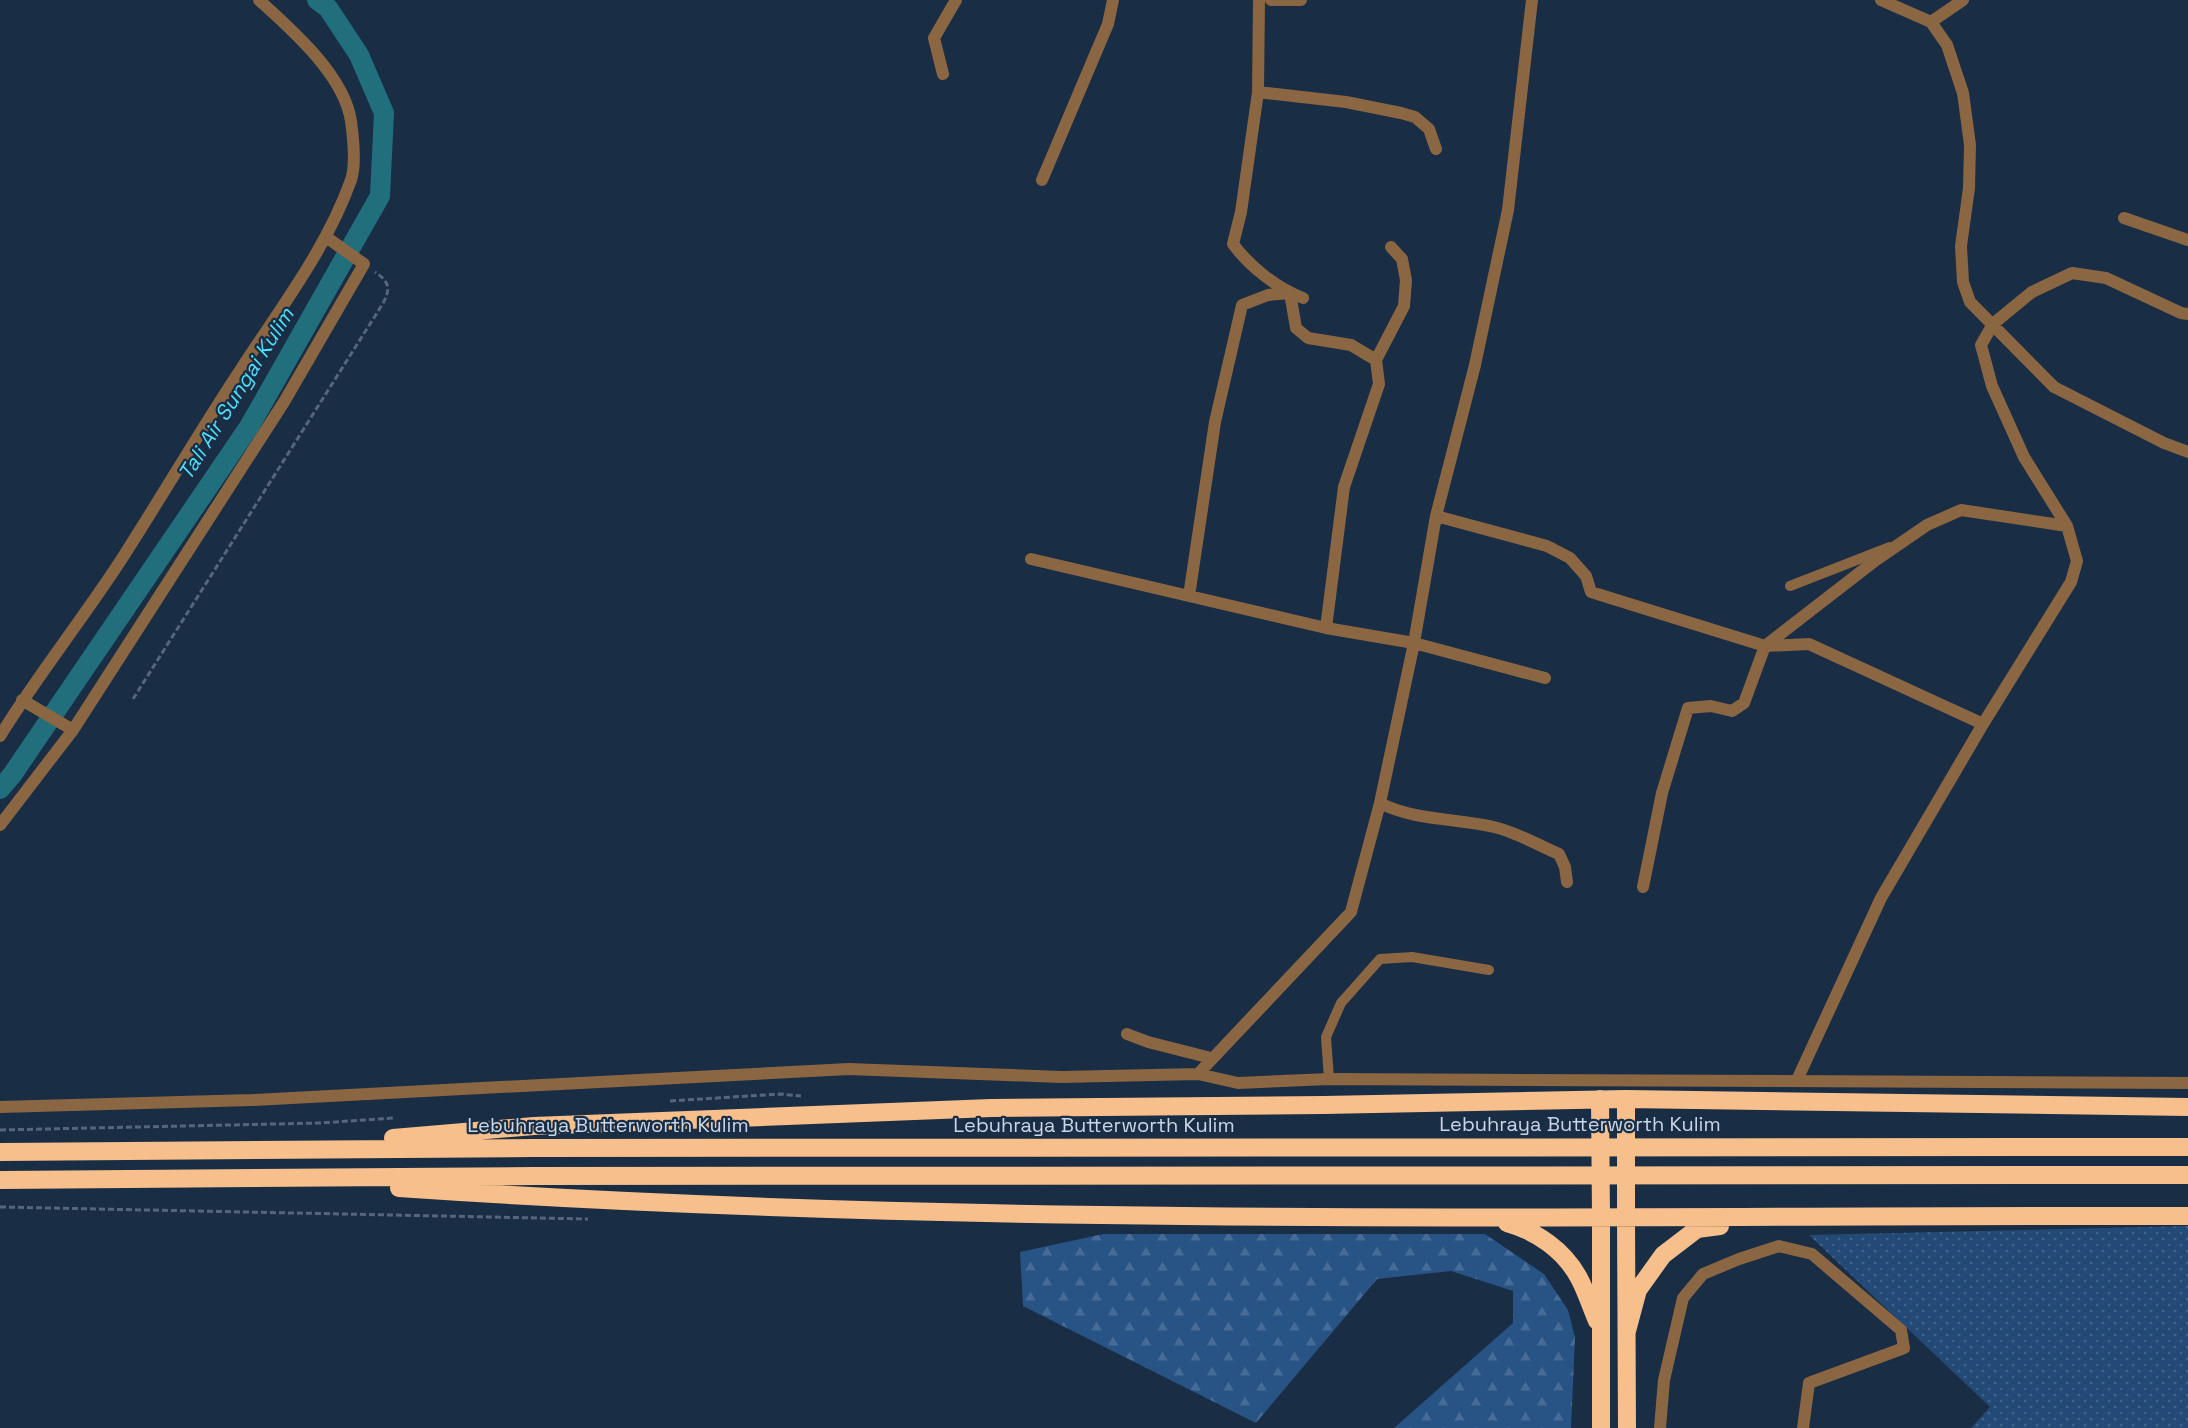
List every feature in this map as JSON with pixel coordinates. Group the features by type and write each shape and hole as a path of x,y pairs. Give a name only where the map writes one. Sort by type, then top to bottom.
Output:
{"highway":[{"path":"1600,1099 1601,1428"},
{"path":"257,1150 534,1126 991,1108 1324,1105 1600,1099 2188,1107"},
{"path":"1626,1099 1627,1428"},
{"name":"Lebuhraya Butterworth Kulim","path":"0,1152 534,1148 2188,1147"},
{"path":"0,1180 569,1176 2188,1175"},
{"path":"257,1179 534,1197 991,1214 1486,1217 2188,1216"},
{"path":"1626,1331 1638,1290 1663,1255 1697,1229 1787,1215"},
{"path":"1486,1217 1527,1229 1562,1253 1579,1277 1601,1331"}],"street":[{"path":"0,736 26,702 331,241 352,177 351,119 339,88 311,48 259,0"},
{"path":"944,74 934,38 956,0"},
{"path":"1042,180 1108,24 1113,0"},
{"path":"1259,0 1258,92 1241,212 1233,244 1244,259 1290,293 1303,298"},
{"path":"1271,0 1301,0"},
{"path":"1198,1074 1351,912 1380,803 1414,643 1436,516 1472,375 1508,210 1532,0"},
{"path":"1881,0 1931,22 1947,45 1963,93 1970,145 1969,188 1961,246 1963,282 1970,302 1995,323 2054,387 2164,443 2188,452"},
{"path":"1931,22 1963,0"},
{"path":"1258,92 1346,102 1415,117 1429,129 1436,149"},
{"path":"2124,218 2188,240"},
{"path":"0,825 69,728 284,402 361,262 331,241"},
{"path":"1326,628 1344,487 1378,384 1376,360 1404,306 1406,280 1402,259 1391,247"},
{"path":"1797,1080 1881,898 1983,724 2071,582 2077,561 2067,526 2024,457 1992,386 1981,345 1995,323 2032,292 2072,273 2106,278 2181,313 2188,314"},
{"path":"1290,293 1296,328 1308,338 1351,345 1376,360"},
{"path":"1189,596 1215,422 1242,305 1268,295 1290,293"},
{"path":"1643,887 1662,793 1688,708 1711,706 1732,711 1744,702 1765,646 1927,525 1962,510 2067,526"},
{"path":"1436,516 1547,546 1570,558 1586,576 1592,592 1765,646 1809,644 1983,724"},
{"path":"1031,559 1326,628 1414,643 1545,678"},
{"path":"26,702 69,728"},
{"path":"1380,803 1398,812 1496,828 1536,844 1559,854 1565,867 1567,882"},
{"path":"1127,1035 1212,1058"},
{"path":"0,1107 263,1100 849,1069 1061,1077 1198,1074 1238,1083 1329,1078 2188,1083"},
{"path":"1660,1428 1664,1380 1683,1298 1703,1274 1779,1246 1812,1254 1901,1330 1904,1348 1809,1383 1803,1428"}],"lane":[{"path":"1790,586 1902,543"},
{"path":"1329,1078 1326,1037 1341,1003 1380,959 1412,957 1489,970"}],"path":[{"path":"133,699 388,294 389,285 386,279 361,262"},
{"path":"662,1101 780,1094 810,1096"},
{"path":"0,1130 320,1123 403,1117"},
{"path":"0,1207 598,1219"}],"shaded area":[{"path":"2188,1226 2188,1428 1971,1428 1990,1407 1809,1235"}],"green space":[{"path":"1103,1234 1485,1234 1544,1274 1568,1310 1575,1337 1571,1428 1394,1428 1513,1323 1513,1291 1451,1271 1377,1279 1256,1423 1023,1306 1020,1252"}],"waterway":[{"name":"Tali Air Sungai Kulim","path":"0,789 12,775 249,427 380,196 384,113 359,55 328,8 317,0"}]}
